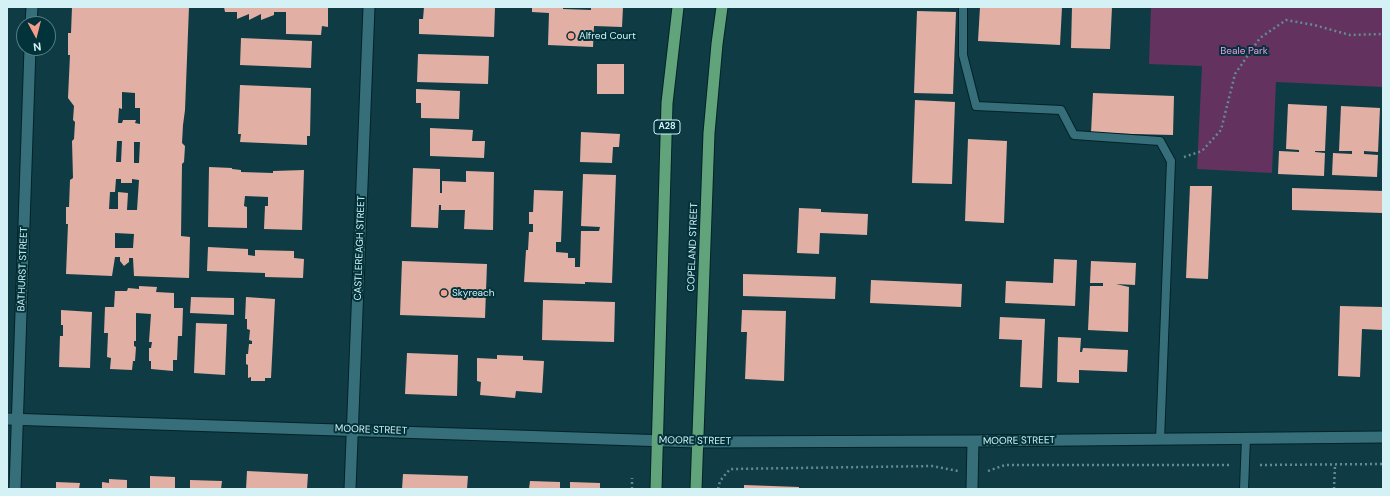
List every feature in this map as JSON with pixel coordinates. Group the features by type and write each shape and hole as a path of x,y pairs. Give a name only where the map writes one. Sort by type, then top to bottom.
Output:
{"highway":[{"name":"A28","path":"656,489 667,103 678,7"},
{"name":"COPELAND STREET","path":"696,489 709,133 722,7"}],"street":[{"name":"CASTLEREAGH STREET","path":"350,489 369,7"},
{"name":"BATHURST STREET","path":"15,489 12,419 30,56"},
{"name":"MOORE STREET","path":"12,419 697,442 1160,440 1383,437"},
{"path":"972,489 973,441"}],"lane":[{"path":"963,7 963,56 976,106 1061,110 1074,135 1160,141 1171,162 1160,440"},
{"path":"1244,489 1246,438"}],"path":[{"path":"1171,162 1202,151 1221,130 1235,74 1260,38 1286,20 1314,25 1350,35 1383,34"},
{"path":"718,489 720,481 730,469 932,466 953,471 987,471 1005,465 1383,464"},
{"path":"1334,489 1335,465"},
{"path":"632,478 632,489"}],"green space":[{"name":"Beale Park","path":"1151,7 1383,7 1383,87 1276,82 1272,173 1197,169 1202,66 1149,64"}],"building":[{"path":"72,7 189,7 185,110 182,143 185,146 184,162 182,164 181,236 190,237 189,278 134,276 133,258 129,258 129,262 124,266 120,261 120,257 115,257 112,276 66,274 68,224 66,224 66,207 69,207 70,180 73,178 72,141 74,139 75,122 73,120 74,106 68,98 70,55 68,55 68,33 71,33","holes":["122,92 135,93 135,108 140,108 140,124 135,123 136,120 123,120 122,123 118,123 119,108 122,109","117,141 122,141 121,162 116,162","134,142 140,142 139,163 134,163","116,179 121,179 121,183 132,183 132,179 139,180 137,210 127,210 128,193 118,192 118,209 109,209 110,192 115,192","115,233 134,234 133,248 115,248"]},
{"path":"224,7 328,7 328,27 322,26 321,35 286,34 286,12 274,12 274,15 261,20 261,14 249,20 249,14 237,19 237,12 225,12"},
{"path":"424,7 495,7 494,37 419,34 419,19 423,19"},
{"name":"Alfred Court","path":"532,7 563,7 563,9 591,10 591,7 623,7 622,27 594,26 593,47 548,45 549,13 532,12"},
{"path":"980,7 1062,7 1060,45 978,41"},
{"path":"1072,7 1112,7 1110,49 1071,48"},
{"path":"917,11 956,12 953,94 914,93"},
{"path":"241,38 312,41 311,68 240,65"},
{"path":"418,54 489,56 488,84 417,82"},
{"path":"597,64 624,64 624,94 597,94"},
{"path":"240,85 311,88 310,136 307,136 307,145 240,142 241,134 238,134"},
{"path":"416,89 460,91 459,119 421,118 421,103 416,103"},
{"path":"1093,93 1174,96 1173,135 1091,133"},
{"path":"915,100 955,102 952,184 912,183"},
{"path":"1288,104 1327,106 1325,151 1315,151 1325,153 1324,176 1278,174 1279,151 1299,152 1299,150 1286,149"},
{"path":"1341,106 1380,108 1378,152 1364,151 1364,154 1378,155 1377,177 1332,175 1333,153 1352,154 1352,151 1339,151"},
{"path":"430,128 473,130 472,141 485,141 484,158 430,156"},
{"path":"581,132 620,134 619,147 613,147 612,163 580,162"},
{"path":"968,139 1007,141 1004,223 965,221"},
{"path":"209,167 232,168 241,170 241,172 273,173 273,171 304,170 302,230 264,229 265,206 268,206 268,197 245,196 244,206 247,207 247,228 208,227"},
{"path":"413,168 440,169 440,193 442,193 442,181 466,182 466,171 494,172 493,230 464,229 465,210 441,210 441,205 439,205 438,228 411,227"},
{"path":"583,174 616,175 612,283 585,282 585,284 524,282 529,232 533,232 533,224 529,224 529,212 533,212 534,190 563,191 561,242 556,242 556,252 568,253 568,258 575,258 575,267 580,267 581,231 599,231 600,227 581,226"},
{"path":"1190,186 1212,186 1208,279 1186,278"},
{"path":"1292,188 1383,191 1383,213 1292,210"},
{"path":"799,208 821,209 821,212 868,214 867,235 820,233 819,254 797,253"},
{"path":"208,247 248,249 248,255 255,256 255,250 294,251 294,258 304,259 303,278 265,277 265,273 207,271"},
{"path":"1054,259 1077,260 1075,306 1005,303 1006,281 1053,283"},
{"name":"Skyreach","path":"402,261 487,264 485,318 400,315"},
{"path":"1091,261 1136,263 1135,285 1116,284 1129,287 1128,332 1088,330 1090,286 1103,286 1103,283 1090,283"},
{"path":"743,274 836,277 835,299 743,296"},
{"path":"871,280 962,284 961,307 870,303"},
{"path":"139,286 157,287 156,292 174,293 174,308 183,308 182,336 178,336 177,360 173,360 173,371 151,369 151,361 149,361 149,348 151,348 152,342 149,342 151,314 136,313 136,341 134,341 134,346 136,347 135,361 133,361 132,370 110,369 111,358 107,357 108,333 104,333 105,307 114,307 115,291 127,291 128,288 139,289"},
{"path":"191,297 234,298 234,315 190,313"},
{"path":"246,297 275,299 271,378 265,378 265,381 251,381 251,377 248,378 246,354 248,354 249,344 252,344 252,341 249,340 250,330 247,329 247,319 245,319"},
{"path":"543,300 615,302 614,342 542,340"},
{"path":"1340,306 1383,307 1383,330 1362,329 1360,377 1338,376"},
{"path":"61,310 92,312 90,368 59,367 60,336 63,336"},
{"path":"742,310 786,311 784,381 745,379 747,332 741,332"},
{"path":"1000,317 1045,319 1042,388 1020,387 1022,340 999,339"},
{"path":"196,323 227,324 225,375 194,373"},
{"path":"1058,337 1081,338 1080,352 1082,352 1083,348 1128,350 1127,372 1079,370 1079,383 1057,382"},
{"path":"407,353 458,355 457,396 405,394"},
{"path":"497,355 523,356 523,360 544,361 542,393 516,391 515,398 480,395 481,382 477,381 477,358 497,359"},
{"path":"247,471 308,474 307,489 246,489"},
{"path":"403,474 468,476 467,489 402,489"},
{"path":"150,476 175,477 175,489 150,489"},
{"path":"109,479 127,480 127,489 102,489 102,482 109,483"},
{"path":"190,480 222,481 221,489 190,489"},
{"path":"530,481 560,482 560,489 529,489"},
{"path":"56,482 80,483 79,489 56,489"},
{"path":"570,482 600,483 600,489 570,489"},
{"path":"744,485 799,487 799,489 744,489"}],"place":[{"name":"Alfred Court","path":"571,36"},
{"name":"Skyreach","path":"444,293"}]}
